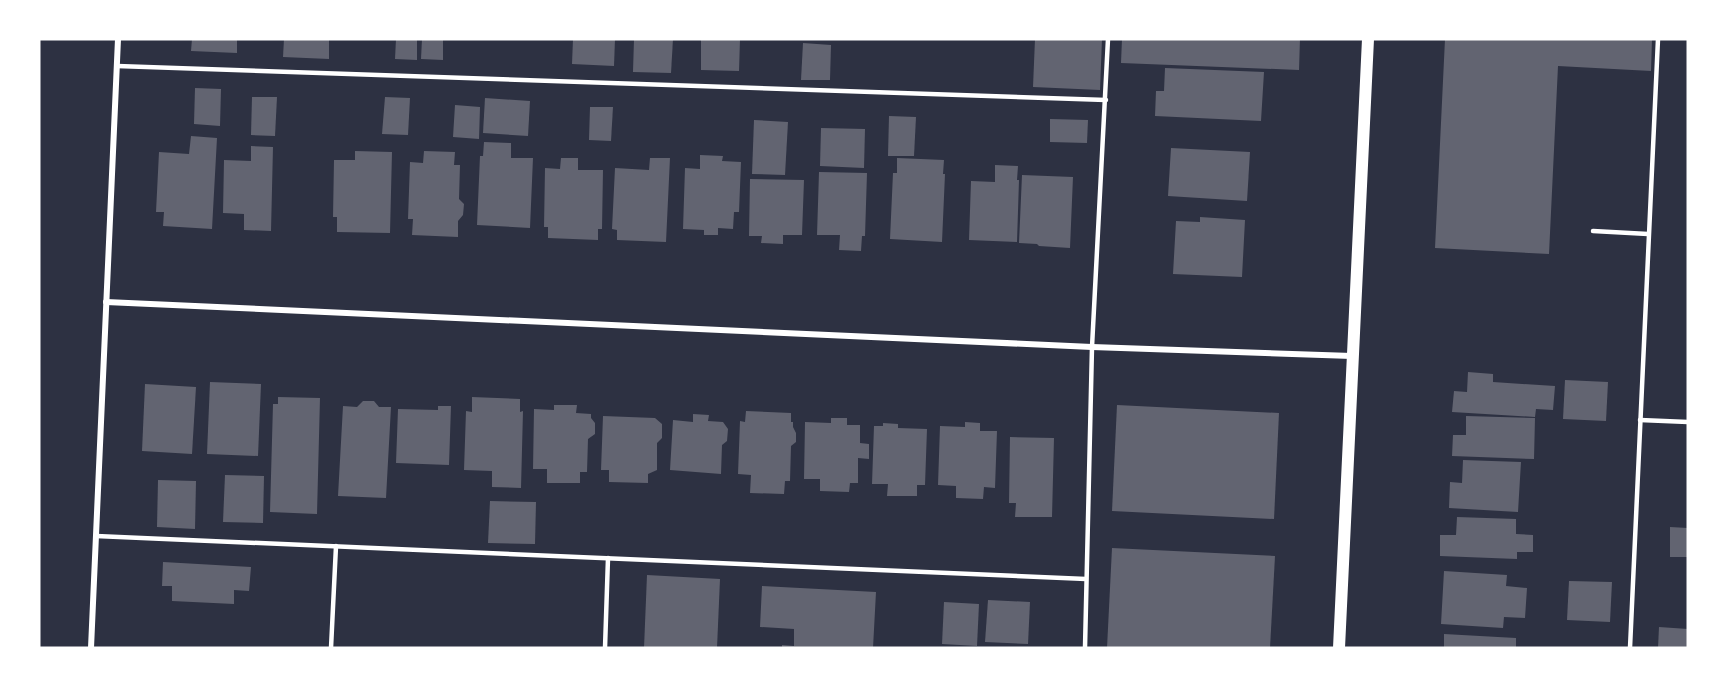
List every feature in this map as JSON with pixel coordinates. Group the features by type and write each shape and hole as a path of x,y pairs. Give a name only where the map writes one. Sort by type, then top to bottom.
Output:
{"main road":[{"path":"1339,648 1368,39"}],"street":[{"path":"91,648 118,39"},
{"path":"106,302 1092,347 1352,356"}],"lane":[{"path":"1085,648 1092,347 1108,39"},
{"path":"1630,648 1658,39"},
{"path":"117,66 1106,100"},
{"path":"1593,231 1648,234"},
{"path":"1640,420 1688,422"},
{"path":"96,536 1086,579"},
{"path":"331,648 336,546"},
{"path":"605,648 608,558"}],"building":[{"path":"192,39 237,39 237,53 191,51"},
{"path":"284,39 329,39 329,59 283,57"},
{"path":"396,39 417,39 417,60 395,59"},
{"path":"422,39 443,39 443,60 421,59"},
{"path":"573,39 615,39 614,66 572,64"},
{"path":"634,39 673,39 671,73 633,72"},
{"path":"701,39 740,39 739,71 701,70"},
{"path":"1035,39 1102,39 1100,90 1033,87"},
{"path":"1122,39 1300,39 1299,70 1121,63"},
{"path":"1445,39 1652,39 1651,71 1558,66 1549,254 1435,248"},
{"path":"803,43 831,45 830,80 801,80"},
{"path":"1165,68 1264,72 1261,121 1155,116 1156,91 1164,91"},
{"path":"195,88 221,89 220,126 194,124"},
{"path":"252,97 277,97 275,136 251,135"},
{"path":"385,97 410,98 408,135 382,134"},
{"path":"485,98 530,101 528,136 483,133"},
{"path":"455,105 480,107 479,139 453,137"},
{"path":"590,107 613,107 611,141 589,140"},
{"path":"889,116 916,117 914,156 888,156"},
{"path":"1050,119 1088,120 1087,143 1050,142"},
{"path":"754,120 788,122 785,175 752,174"},
{"path":"821,128 865,129 864,168 820,166"},
{"path":"191,136 217,138 212,229 163,226 164,212 156,212 159,152 189,154"},
{"path":"484,142 511,143 511,158 533,158 530,228 477,225 480,156 483,156"},
{"path":"251,146 273,147 271,231 244,230 244,214 223,213 224,160 251,161"},
{"path":"1171,148 1250,152 1247,201 1168,196"},
{"path":"355,151 392,152 390,233 337,232 337,217 333,217 334,160 355,160"},
{"path":"424,151 455,152 454,165 460,165 459,199 464,204 463,215 458,221 458,237 412,235 413,219 408,219 410,162 423,163"},
{"path":"700,155 723,156 722,161 741,162 739,212 734,212 733,229 718,228 718,235 704,235 704,230 683,229 685,168 700,169"},
{"path":"561,158 578,158 578,170 603,170 602,229 598,229 598,240 548,238 548,227 544,227 545,168 560,169"},
{"path":"650,158 670,158 666,242 617,240 617,230 612,229 615,168 649,170"},
{"path":"897,158 944,160 942,242 890,239 893,173 897,173"},
{"path":"995,165 1018,166 1017,242 969,240 971,181 995,182"},
{"path":"819,172 867,173 865,236 862,236 861,251 839,250 840,235 817,235"},
{"path":"1022,175 1073,177 1070,248 1019,243"},
{"path":"750,179 804,180 802,235 783,235 783,244 761,243 762,236 749,236"},
{"path":"1200,217 1245,220 1242,277 1173,274 1176,221 1200,222"},
{"path":"1468,372 1493,374 1493,382 1555,386 1553,410 1536,409 1535,417 1452,412 1454,391 1467,392"},
{"path":"1565,380 1608,382 1606,421 1563,419"},
{"path":"210,382 261,384 258,456 207,454"},
{"path":"145,384 196,387 192,454 142,451"},
{"path":"278,397 320,398 317,514 270,512 273,404 278,404"},
{"path":"472,397 520,399 520,412 523,411 521,488 492,487 492,471 464,470 466,411 472,412"},
{"path":"363,401 374,401 379,407 391,407 386,498 338,496 343,406 357,407"},
{"path":"554,405 577,405 576,413 591,414 595,423 595,434 588,439 587,472 580,472 580,483 547,483 547,469 533,469 534,409 554,410"},
{"path":"1117,405 1279,413 1274,519 1112,511"},
{"path":"438,406 451,406 449,465 396,463 398,409 438,410"},
{"path":"746,411 791,413 796,442 791,446 790,481 785,481 784,494 750,493 751,475 738,474 740,421 745,422"},
{"path":"693,414 709,415 708,421 723,422 728,429 727,441 722,445 721,474 670,470 673,420 693,422"},
{"path":"603,416 655,418 662,424 662,438 657,443 657,470 648,474 648,483 609,482 609,470 601,470"},
{"path":"1466,416 1535,418 1534,459 1452,456 1453,435 1466,435"},
{"path":"831,418 847,418 847,425 860,425 860,443 869,444 869,459 858,458 858,483 850,483 849,492 820,491 820,479 804,479 805,422 831,423"},
{"path":"965,422 980,423 980,431 997,431 995,488 984,487 983,499 956,498 956,486 938,485 940,426 965,427"},
{"path":"883,423 898,424 898,428 927,429 925,485 917,485 917,496 887,496 888,484 872,484 874,426 883,426"},
{"path":"1010,437 1054,438 1052,517 1015,517 1016,503 1009,503"},
{"path":"1463,460 1521,462 1518,512 1449,508 1450,482 1462,483"},
{"path":"225,475 264,476 263,523 223,522"},
{"path":"158,480 196,481 195,529 157,527"},
{"path":"490,501 536,502 535,544 488,543"},
{"path":"1457,517 1516,519 1516,534 1533,535 1533,552 1517,552 1517,559 1440,556 1440,535 1456,535"},
{"path":"1670,527 1688,528 1688,557 1670,557"},
{"path":"1112,548 1275,556 1270,648 1107,648"},
{"path":"163,562 251,567 249,591 234,590 234,604 172,601 172,586 162,586"},
{"path":"1444,571 1507,575 1506,586 1527,588 1525,618 1504,617 1503,628 1441,624"},
{"path":"647,575 720,579 717,648 644,648"},
{"path":"1569,581 1612,582 1610,622 1567,620"},
{"path":"762,586 876,592 873,648 782,648 782,645 794,646 794,629 760,627"},
{"path":"988,600 1030,602 1028,644 985,642"},
{"path":"944,602 979,604 977,646 942,644"},
{"path":"1659,627 1688,629 1688,648 1658,648"},
{"path":"1444,634 1516,638 1516,648 1444,648"}]}
